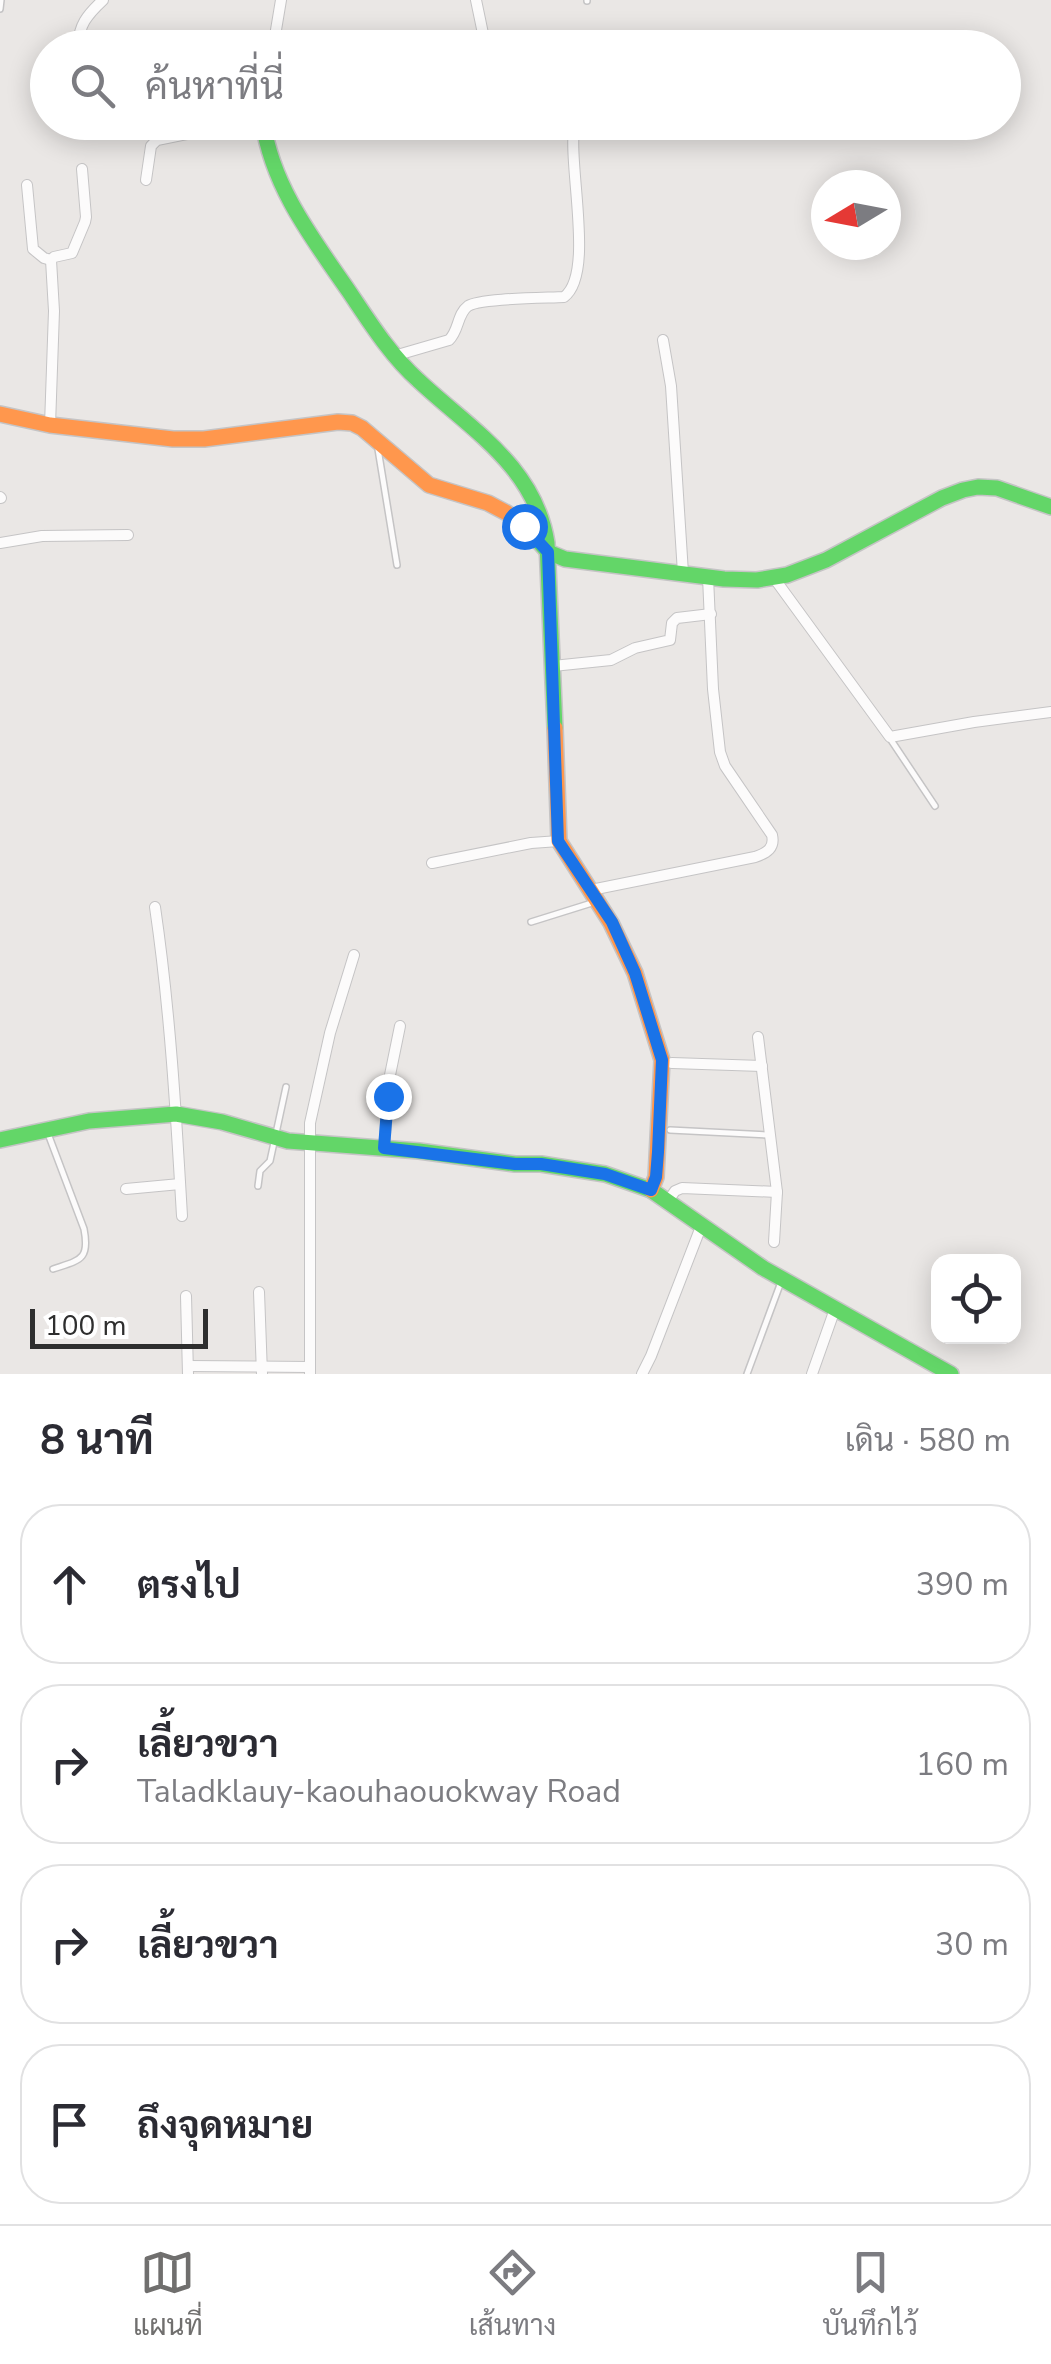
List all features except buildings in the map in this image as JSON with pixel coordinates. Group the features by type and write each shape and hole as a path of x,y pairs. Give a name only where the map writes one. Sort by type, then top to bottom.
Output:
{"street":[{"path":"79,30 103,0"},
{"path":"276,30 281,0"},
{"path":"476,0 482,30"},
{"path":"146,180 151,146 157,140"},
{"path":"266,140 295,213 394,356 500,450 537,504 548,552 558,841 612,922 635,973 662,1060 656,1177 651,1190"},
{"path":"394,356 449,340 469,306 564,296 570,292 576,280 580,233 573,140"},
{"path":"51,260 72,253 85,222 82,169"},
{"path":"27,186 33,249 51,260"},
{"path":"50,425 54,312 51,260"},
{"path":"663,340 671,386 683,573"},
{"path":"0,414 50,425 204,440 352,423 429,485 507,512 548,552 565,559 737,581 774,578 840,552 964,489 999,488 1051,507"},
{"path":"0,543 68,534 128,535"},
{"path":"595,896 755,856 772,846 772,834 725,766 720,752 708,578"},
{"path":"774,578 890,738 1051,712"},
{"path":"553,666 618,658 635,648 670,640 674,620 711,614"},
{"path":"432,864 513,846 558,841"},
{"path":"155,907 175,1083 182,1216"},
{"path":"186,1296 188,1370 310,1371 308,1143 319,1077 354,956"},
{"path":"384,1148 390,1076 400,1026"},
{"path":"758,1037 777,1192 774,1242"},
{"path":"672,1063 762,1066"},
{"path":"0,1140 46,1128 176,1114 222,1122 288,1141 541,1164 605,1174 651,1190 782,1279 951,1374"},
{"path":"126,1189 180,1184"},
{"path":"668,1201 682,1188 777,1192"},
{"path":"642,1374 702,1224"},
{"path":"260,1292 262,1370"},
{"path":"812,1374 835,1310"}],"lane":[{"path":"0,9 2,0"},
{"path":"376,440 397,565"},
{"path":"890,738 935,806"},
{"path":"532,922 595,896"},
{"path":"258,1186 260,1171 270,1162 286,1087"},
{"path":"46,1128 87,1246 73,1263 53,1269"},
{"path":"670,1130 772,1135"},
{"path":"747,1374 782,1279"}],"traffic: fast":[{"path":"267,140 295,210 380,337 408,370 498,451 529,492 547,543 555,728"},
{"path":"529,531 548,552 565,559 757,580 787,575 826,560 963,490 997,488 1051,507"},
{"path":"0,1140 89,1121 176,1114 222,1122 288,1141 419,1151 605,1174 651,1190 763,1268 951,1374"}],"traffic: slow":[{"path":"0,414 50,425 173,439 352,423 429,485 488,503 529,531"},
{"path":"555,728 559,841 611,923 635,973 662,1060 656,1177 651,1190"}],"route":[{"path":"388,1096 384,1148 605,1174 651,1190 656,1177 662,1060 635,973 612,922 558,841 548,552 524,526"}]}
